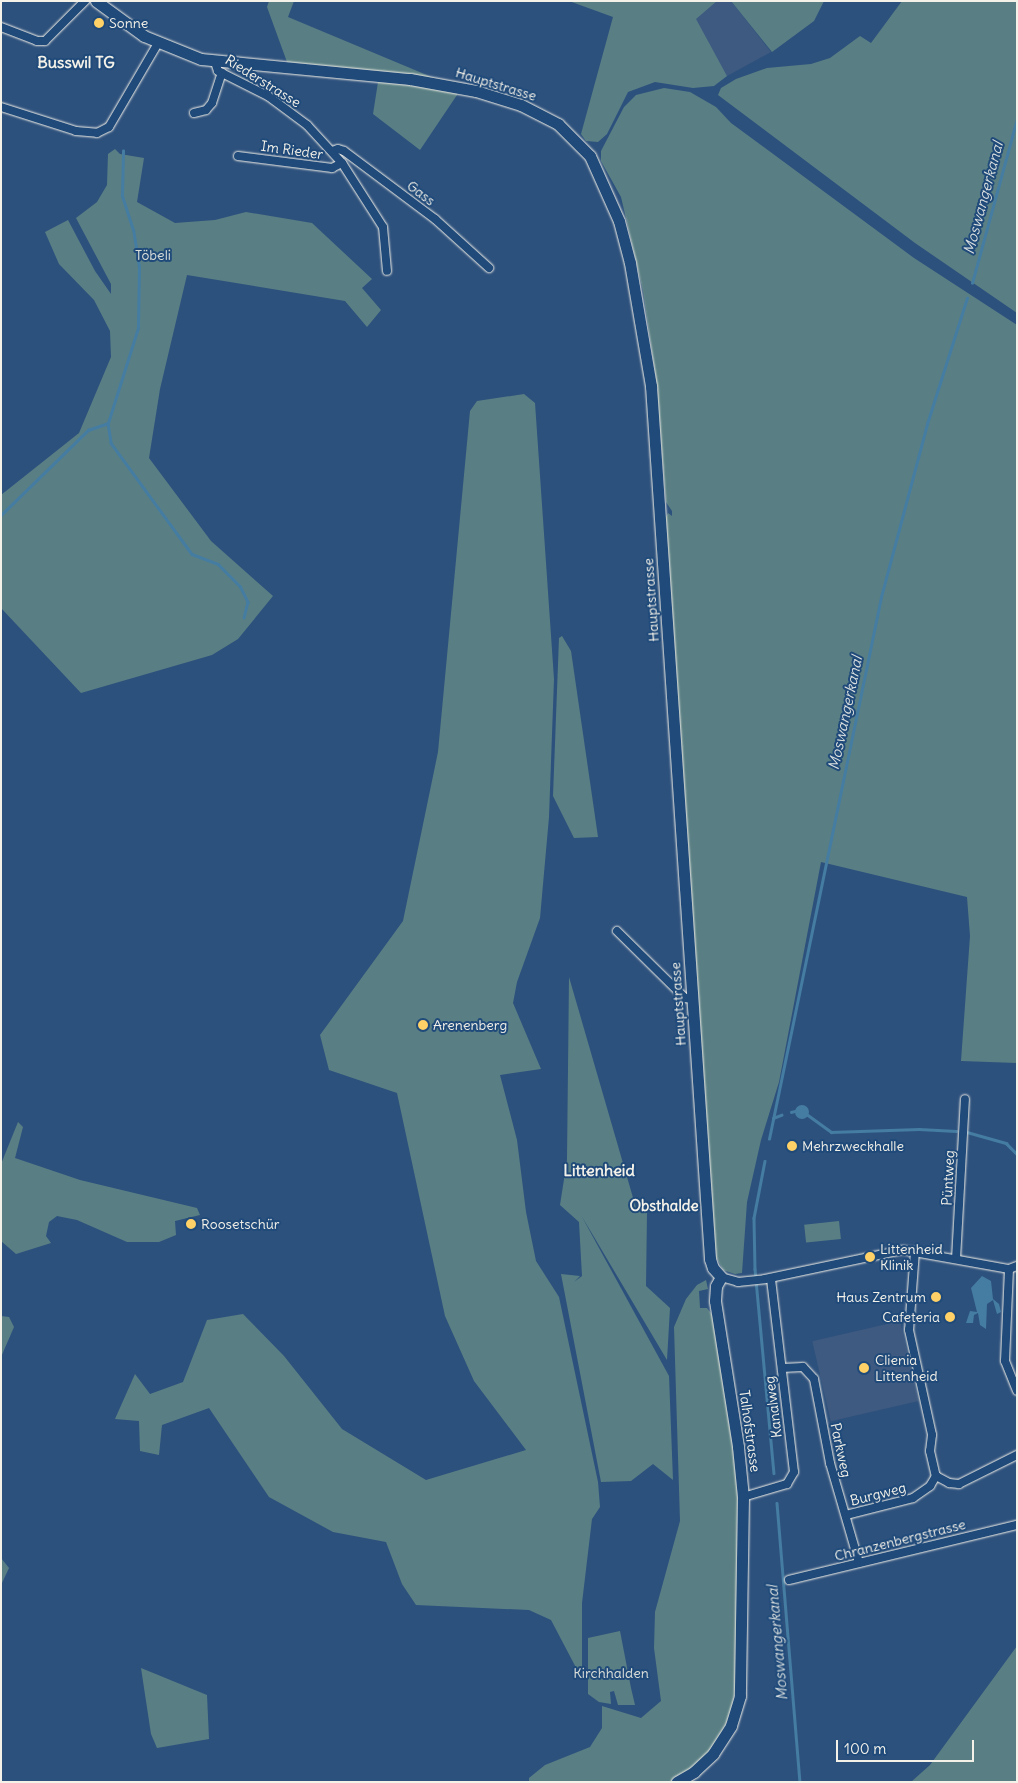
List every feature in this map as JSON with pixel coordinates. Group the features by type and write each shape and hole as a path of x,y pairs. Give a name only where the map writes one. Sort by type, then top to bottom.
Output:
{"street":[{"path":"1,27 37,41 45,40 85,1"},
{"name":"Hauptstrasse","path":"96,1 127,26 158,44 215,62 410,80 476,91 521,105 558,124 581,146 599,171 619,221 630,262 651,386 710,1259 713,1268 721,1277"},
{"path":"1,107 76,131 90,134 102,131 109,127 158,44"},
{"name":"Riederstrasse","path":"215,62 215,69 268,96 307,125 342,163 383,228 387,271"},
{"path":"194,113 206,110 212,104 222,73"},
{"name":"Gass","path":"332,151 338,149 344,151 435,219 488,268"},
{"name":"Im Rieder","path":"238,156 332,168 342,163"},
{"path":"617,931 684,998 692,999"},
{"name":"Püntweg","path":"956,1259 965,1099"},
{"path":"721,1277 746,1282 768,1279 896,1250 915,1251 1013,1268 1005,1361 1009,1378 1017,1391"},
{"path":"915,1251 909,1330 932,1435 930,1452 936,1476 949,1483 959,1484 1017,1455"},
{"name":"Talhofstrasse","path":"677,1782 694,1772 713,1754 732,1726 740,1696 743,1497 738,1448 715,1301 716,1286 721,1277"},
{"name":"Kanalweg","path":"743,1497 788,1484 794,1472 782,1368 768,1279"},
{"name":"Parkweg","path":"782,1368 803,1367 814,1379 830,1463 859,1563"},
{"name":"Burgweg","path":"846,1515 913,1498 930,1486 936,1476"},
{"name":"Chranzenbergstrasse","path":"789,1580 1017,1525"}],"shaded area":[{"path":"717,1 731,1 771,52 727,76 695,19"},
{"path":"802,1105 807,1107 809,1112 807,1117 802,1119 797,1117 795,1112 797,1107"},
{"path":"982,1276 991,1281 993,1299 999,1304 1001,1312 997,1314 993,1300 987,1304 986,1329 980,1325 978,1313 974,1315 973,1323 966,1323 970,1311 977,1312 971,1288"},
{"name":"Clienia Littenheid","path":"900,1321 918,1401 831,1421 812,1341"}],"green space":[{"path":"269,1 294,1 288,17 434,78 287,62 267,7"},
{"path":"569,1 717,1 696,19 727,76 714,86 693,88 655,82 628,92 607,134 598,142 586,141 581,134 613,17"},
{"path":"731,1 824,1 814,21 772,52"},
{"path":"902,1 1017,1 1017,313 915,243 718,95 721,88 736,79 767,68 811,64 830,58 860,36 871,43"},
{"path":"378,82 431,86 459,92 420,150 373,114"},
{"path":"664,88 690,92 716,107 731,123 914,258 1017,325 1017,1063 961,1061 970,936 967,897 821,862 779,1082 761,1140 747,1202 742,1273 735,1274 723,1270 714,1253 665,519 668,513 672,516 672,511 666,502 655,372 643,291 621,197 601,161 601,151 624,107 636,95"},
{"name":"Töbeli","path":"115,149 120,154 144,158 137,202 175,223 215,220 246,212 312,223 372,279 362,288 381,310 367,327 345,301 187,275 160,389 149,458 211,541 273,596 238,639 212,655 81,693 1,608 1,495 79,433 111,357 110,331 94,300 59,264 45,232 68,220 95,271 111,294 111,284 76,218 97,202 107,185 108,154"},
{"path":"524,394 535,403 554,679 549,817 540,918 517,982 513,1003 541,1069 500,1075 517,1140 526,1212 536,1261 559,1297 598,1482 600,1507 592,1519 582,1603 582,1679 551,1620 529,1610 416,1605 402,1584 386,1542 333,1532 269,1497 209,1408 162,1425 159,1455 140,1451 139,1421 115,1419 135,1374 150,1394 183,1382 207,1320 243,1314 284,1356 342,1429 426,1480 526,1450 474,1381 445,1316 397,1093 329,1070 320,1035 403,921 438,752 470,411 477,401"},
{"path":"562,636 571,651 598,837 574,838 553,796 559,638"},
{"path":"569,977 636,1208 647,1212 646,1286 670,1308 667,1360 581,1215 669,1376 673,1480 653,1464 631,1481 601,1482 561,1274 580,1276 574,1282 582,1276 579,1222 560,1205 567,1160"},
{"path":"18,1122 23,1127 15,1158 80,1180 197,1208 200,1215 175,1221 176,1235 159,1242 127,1242 77,1220 57,1216 49,1222 46,1236 51,1243 16,1254 1,1241 1,1164"},
{"path":"839,1221 841,1239 806,1243 804,1225"},
{"path":"706,1280 708,1289 699,1291 700,1308 707,1308 714,1317 738,1479 736,1680 732,1711 716,1744 679,1782 529,1782 529,1778 545,1765 590,1747 602,1728 602,1706 641,1718 661,1701 654,1648 655,1612 680,1521 674,1327 686,1299 697,1285"},
{"path":"1,1316 9,1317 14,1327 1,1357"},
{"path":"1,1558 9,1568 1,1585"},
{"name":"Kirchhalden","path":"620,1631 635,1705 618,1705 614,1691 610,1692 611,1704 599,1702 588,1694 588,1638"},
{"path":"1017,1646 1017,1782 911,1782 930,1765"},
{"path":"141,1668 207,1695 209,1739 157,1748 151,1734"}],"waterway":[{"name":"Moswangerkanal","path":"972,283 1017,118"},
{"path":"1,515 88,430 108,423 138,328 139,267 133,230 122,196 123,151"},
{"name":"Moswangerkanal","path":"769,1139 881,597 927,424 967,298"},
{"path":"108,423 111,443 192,554 218,564 240,586 248,602 244,618"},
{"path":"791,1112 795,1111"},
{"name":"Moswangerkanal","path":"773,1118 781,1115"},
{"path":"808,1115 831,1132 919,1129 956,1131"},
{"path":"967,1132 1006,1143 1017,1154"},
{"path":"765,1161 754,1218 755,1269 774,1473"},
{"name":"Moswangerkanal","path":"777,1503 800,1782"}],"place":[{"name":"Sonne","path":"99,23"},
{"name":"Arenenberg","path":"423,1025"},
{"name":"Mehrzweckhalle","path":"792,1146"},
{"name":"Roosetschür","path":"191,1224"},
{"name":"Littenheid Klinik","path":"870,1257"},
{"name":"Haus Zentrum","path":"936,1297"},
{"name":"Cafeteria","path":"950,1317"},
{"name":"Clienia Littenheid","path":"864,1368"}],"district":[{"name":"Busswil TG","path":"76,62"},
{"name":"Littenheid","path":"599,1170"},
{"name":"Obsthalde","path":"664,1206"}]}
